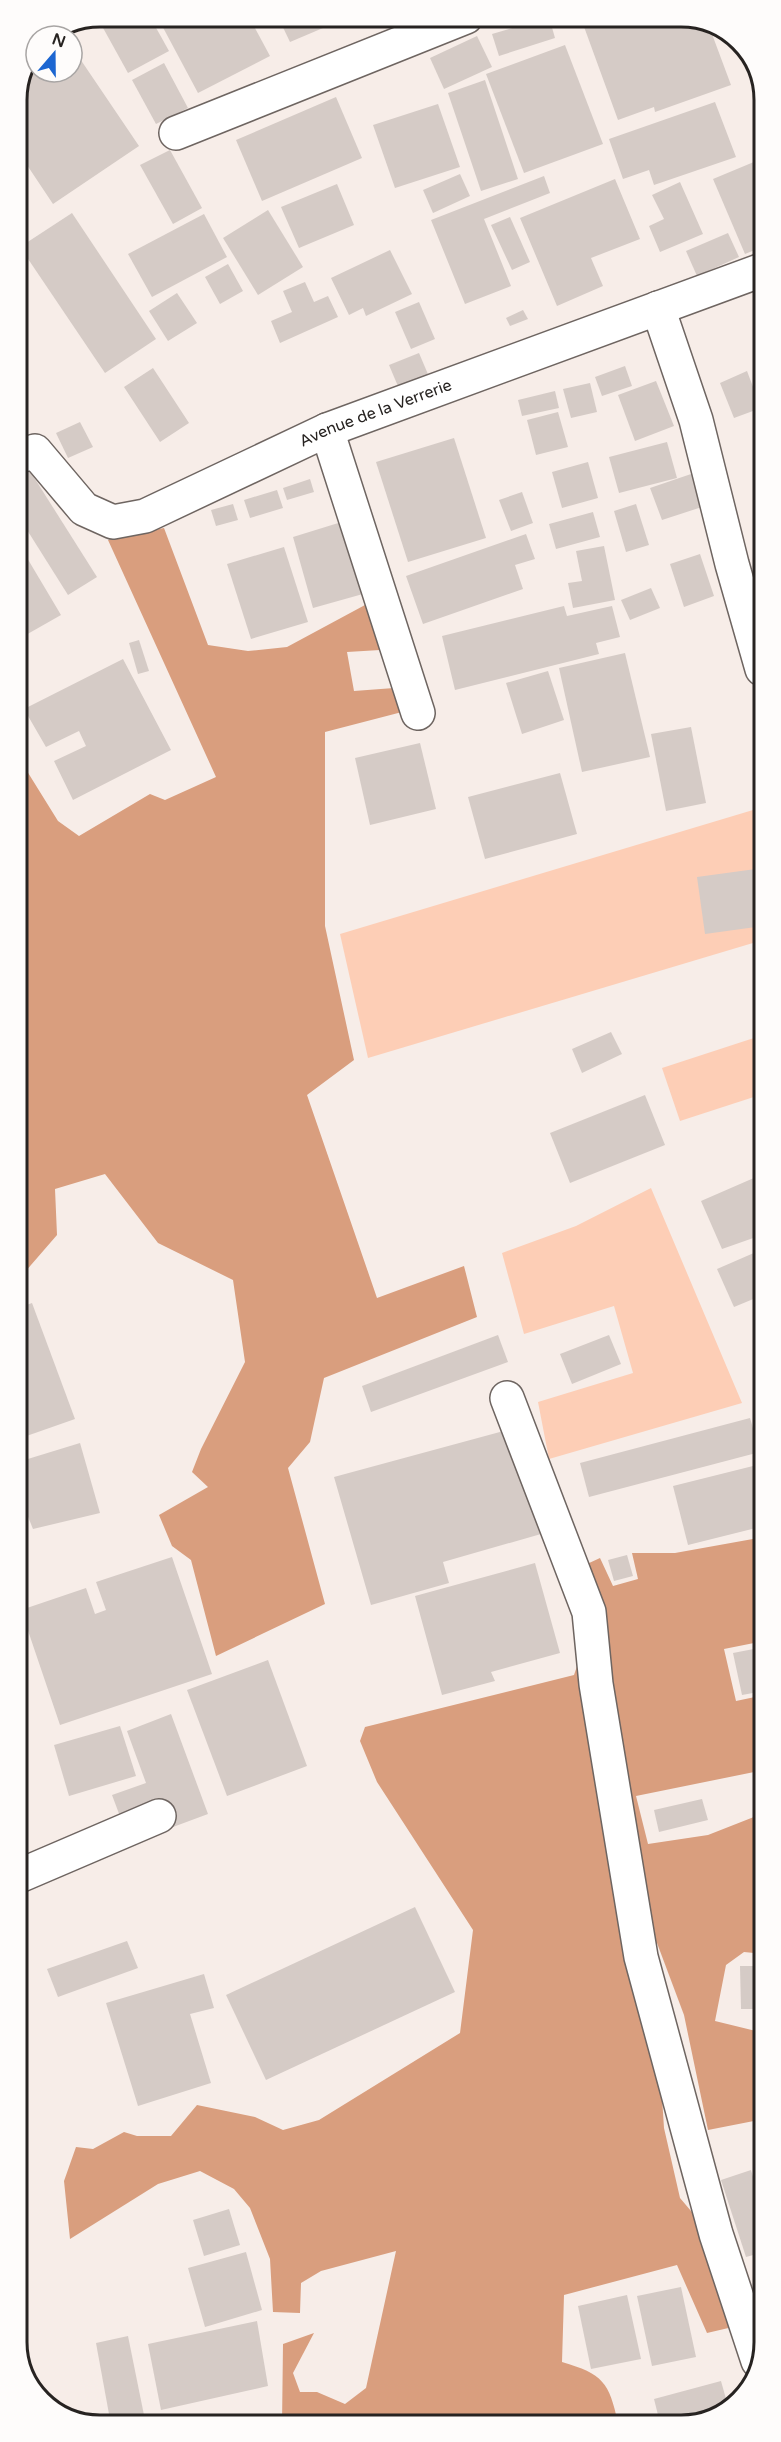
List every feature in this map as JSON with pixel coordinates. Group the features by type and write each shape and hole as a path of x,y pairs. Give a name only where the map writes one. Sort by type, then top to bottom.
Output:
{"street":[{"path":"176,133 416,27"},
{"name":"Avenue de la Verrerie","path":"27,454 35,451 84,509 113,522 145,516 327,430 754,273"},
{"path":"658,308 696,420 754,641"},
{"path":"327,430 418,713"},
{"path":"507,1398 589,1612 596,1684 641,1957 716,2234 754,2348"},
{"path":"27,1873 159,1816"}],"shaded area":[{"path":"164,528 208,645 248,651 287,647 365,605 380,650 347,652 354,691 394,688 402,712 325,732 325,926 354,1060 307,1095 377,1298 464,1266 477,1317 324,1378 310,1442 288,1468 325,1604 216,1656 191,1560 172,1546 159,1515 208,1487 192,1472 201,1449 245,1362 233,1280 158,1243 105,1174 55,1189 57,1235 27,1270 27,771 58,821 79,836 150,794 165,800 216,777 108,540"},
{"path":"754,810 754,943 368,1058 340,934"},
{"path":"754,1038 754,1097 680,1121 662,1068"},
{"path":"651,1188 742,1403 549,1459 538,1402 633,1373 614,1306 524,1334 502,1253 576,1226"},
{"path":"754,1539 754,1643 724,1649 736,1701 754,1697 754,1772 636,1796 648,1844 708,1835 754,1817 754,1953 744,1952 726,1965 715,2021 754,2031 754,2121 708,2130 684,2015 657,1943 630,1962 660,2067 664,2128 680,2198 702,2224 737,2326 707,2333 677,2265 564,2295 562,2362 587,2371 602,2382 611,2398 616,2415 282,2415 283,2344 314,2333 293,2373 300,2392 317,2392 345,2404 366,2388 396,2251 321,2271 301,2283 300,2313 273,2312 270,2259 250,2208 234,2189 200,2171 158,2184 70,2239 64,2181 76,2147 93,2149 124,2132 137,2136 171,2136 197,2105 255,2117 283,2130 319,2120 460,2033 473,1930 377,1782 360,1741 365,1727 574,1675 592,1622 587,1564 600,1558 613,1586 638,1579 632,1553 675,1553"}],"building":[{"path":"103,27 156,27 169,51 128,73"},
{"path":"163,27 254,27 270,56 198,93"},
{"path":"283,27 325,27 290,42"},
{"path":"515,27 552,27 555,38 499,56 492,34"},
{"path":"584,27 686,27 712,34 731,85 655,112 654,107 618,120"},
{"path":"477,36 492,67 444,89 430,58"},
{"path":"565,45 603,144 524,173 486,74"},
{"path":"164,63 188,108 156,124 132,80"},
{"path":"84,65 139,146 53,204 27,165 29,84 84,84"},
{"path":"485,80 518,179 481,191 448,93"},
{"path":"336,97 362,158 262,201 236,140"},
{"path":"715,102 736,157 654,185 649,170 623,179 609,139"},
{"path":"438,104 460,167 395,188 373,125"},
{"path":"170,150 202,208 173,224 140,165"},
{"path":"754,162 754,250 745,254 713,179"},
{"path":"460,174 470,196 433,213 423,190"},
{"path":"544,176 550,193 484,219 511,286 465,304 431,220"},
{"path":"615,179 640,239 591,258 603,286 557,306 520,218"},
{"path":"680,182 703,234 660,252 649,226 664,219 652,195"},
{"path":"337,184 354,225 299,248 281,207"},
{"path":"268,210 303,267 258,295 223,238"},
{"path":"72,213 156,339 105,373 27,257 27,242"},
{"path":"204,214 227,257 152,297 128,254"},
{"path":"510,217 530,262 512,270 491,225"},
{"path":"728,233 739,257 697,276 686,251"},
{"path":"390,250 412,294 366,316 363,308 349,315 331,278"},
{"path":"228,264 243,291 220,304 205,277"},
{"path":"305,282 314,302 328,296 338,317 280,343 271,321 292,312 283,291"},
{"path":"177,293 197,323 168,341 149,311"},
{"path":"419,302 435,339 411,349 395,312"},
{"path":"523,310 528,319 510,326 506,318"},
{"path":"419,353 430,379 400,391 389,365"},
{"path":"625,366 632,386 602,396 595,377"},
{"path":"153,368 189,423 160,442 124,387"},
{"path":"747,371 754,390 754,411 734,418 720,383"},
{"path":"656,381 674,426 635,441 618,395"},
{"path":"590,383 597,412 571,418 563,389"},
{"path":"555,391 559,408 522,416 518,400"},
{"path":"558,412 568,447 536,455 527,420"},
{"path":"80,422 93,447 68,458 56,433"},
{"path":"454,438 486,538 408,562 376,462"},
{"path":"667,442 677,478 619,493 609,457"},
{"path":"588,462 598,498 562,508 552,472"},
{"path":"27,466 97,577 68,595 27,530"},
{"path":"694,473 705,506 662,520 650,488"},
{"path":"310,479 314,492 287,500 283,488"},
{"path":"277,490 283,508 250,518 244,500"},
{"path":"522,492 533,523 511,531 499,500"},
{"path":"233,504 238,520 216,526 211,510"},
{"path":"636,504 649,545 626,552 614,511"},
{"path":"593,512 600,537 556,549 549,524"},
{"path":"348,520 370,592 313,608 293,537"},
{"path":"526,534 535,559 515,565 523,589 423,624 406,576"},
{"path":"604,546 615,600 573,608 568,583 582,581 576,551"},
{"path":"284,547 308,622 251,639 227,564"},
{"path":"700,554 714,596 684,607 670,564"},
{"path":"27,558 61,615 27,634"},
{"path":"651,588 660,608 630,620 621,600"},
{"path":"564,606 567,616 612,606 620,637 596,643 599,654 455,690 442,636"},
{"path":"139,640 149,671 138,674 129,643"},
{"path":"625,653 650,757 582,772 559,668"},
{"path":"123,659 171,750 73,800 54,761 86,746 79,731 46,747 27,714 27,707"},
{"path":"548,671 564,720 522,734 506,683"},
{"path":"691,727 706,803 666,811 651,734"},
{"path":"420,743 436,809 370,825 355,758"},
{"path":"560,773 577,834 485,859 468,797"},
{"path":"754,869 754,927 705,934 697,877"},
{"path":"611,1032 622,1054 582,1073 572,1049"},
{"path":"645,1095 665,1145 570,1183 550,1133"},
{"path":"754,1178 754,1238 722,1249 701,1201"},
{"path":"754,1253 754,1299 734,1307 717,1269"},
{"path":"32,1303 75,1419 27,1436 27,1305"},
{"path":"498,1335 508,1362 371,1412 362,1386"},
{"path":"609,1335 621,1364 572,1384 560,1354"},
{"path":"750,1418 754,1432 754,1454 589,1497 580,1463"},
{"path":"518,1427 548,1532 443,1562 449,1583 371,1605 334,1477"},
{"path":"80,1443 100,1513 33,1529 27,1514 27,1459"},
{"path":"754,1466 754,1528 688,1545 673,1486"},
{"path":"627,1555 633,1576 614,1581 608,1560"},
{"path":"172,1557 212,1674 60,1725 27,1628 27,1608 86,1588 95,1614 106,1610 96,1582"},
{"path":"535,1563 560,1653 491,1672 495,1681 442,1695 415,1596"},
{"path":"754,1649 754,1693 742,1695 733,1653"},
{"path":"268,1660 307,1766 227,1796 187,1690"},
{"path":"171,1714 208,1814 130,1843 112,1795 146,1783 127,1731"},
{"path":"120,1726 136,1776 69,1796 54,1745"},
{"path":"702,1799 708,1820 659,1832 654,1810"},
{"path":"415,1907 455,1992 266,2080 226,1995"},
{"path":"127,1941 138,1968 58,1997 47,1969"},
{"path":"740,1966 754,1966 754,2009 741,2009"},
{"path":"204,1974 214,2008 190,2014 211,2083 138,2106 106,2003"},
{"path":"751,2170 754,2180 754,2255 746,2257 721,2180"},
{"path":"229,2209 240,2245 204,2256 193,2220"},
{"path":"246,2252 262,2310 205,2327 188,2268"},
{"path":"681,2287 696,2357 652,2366 637,2296"},
{"path":"627,2295 641,2359 591,2369 578,2306"},
{"path":"257,2321 268,2386 161,2410 148,2344"},
{"path":"128,2336 144,2415 109,2415 96,2343"},
{"path":"721,2381 726,2399 700,2413 658,2415 654,2399"}]}
